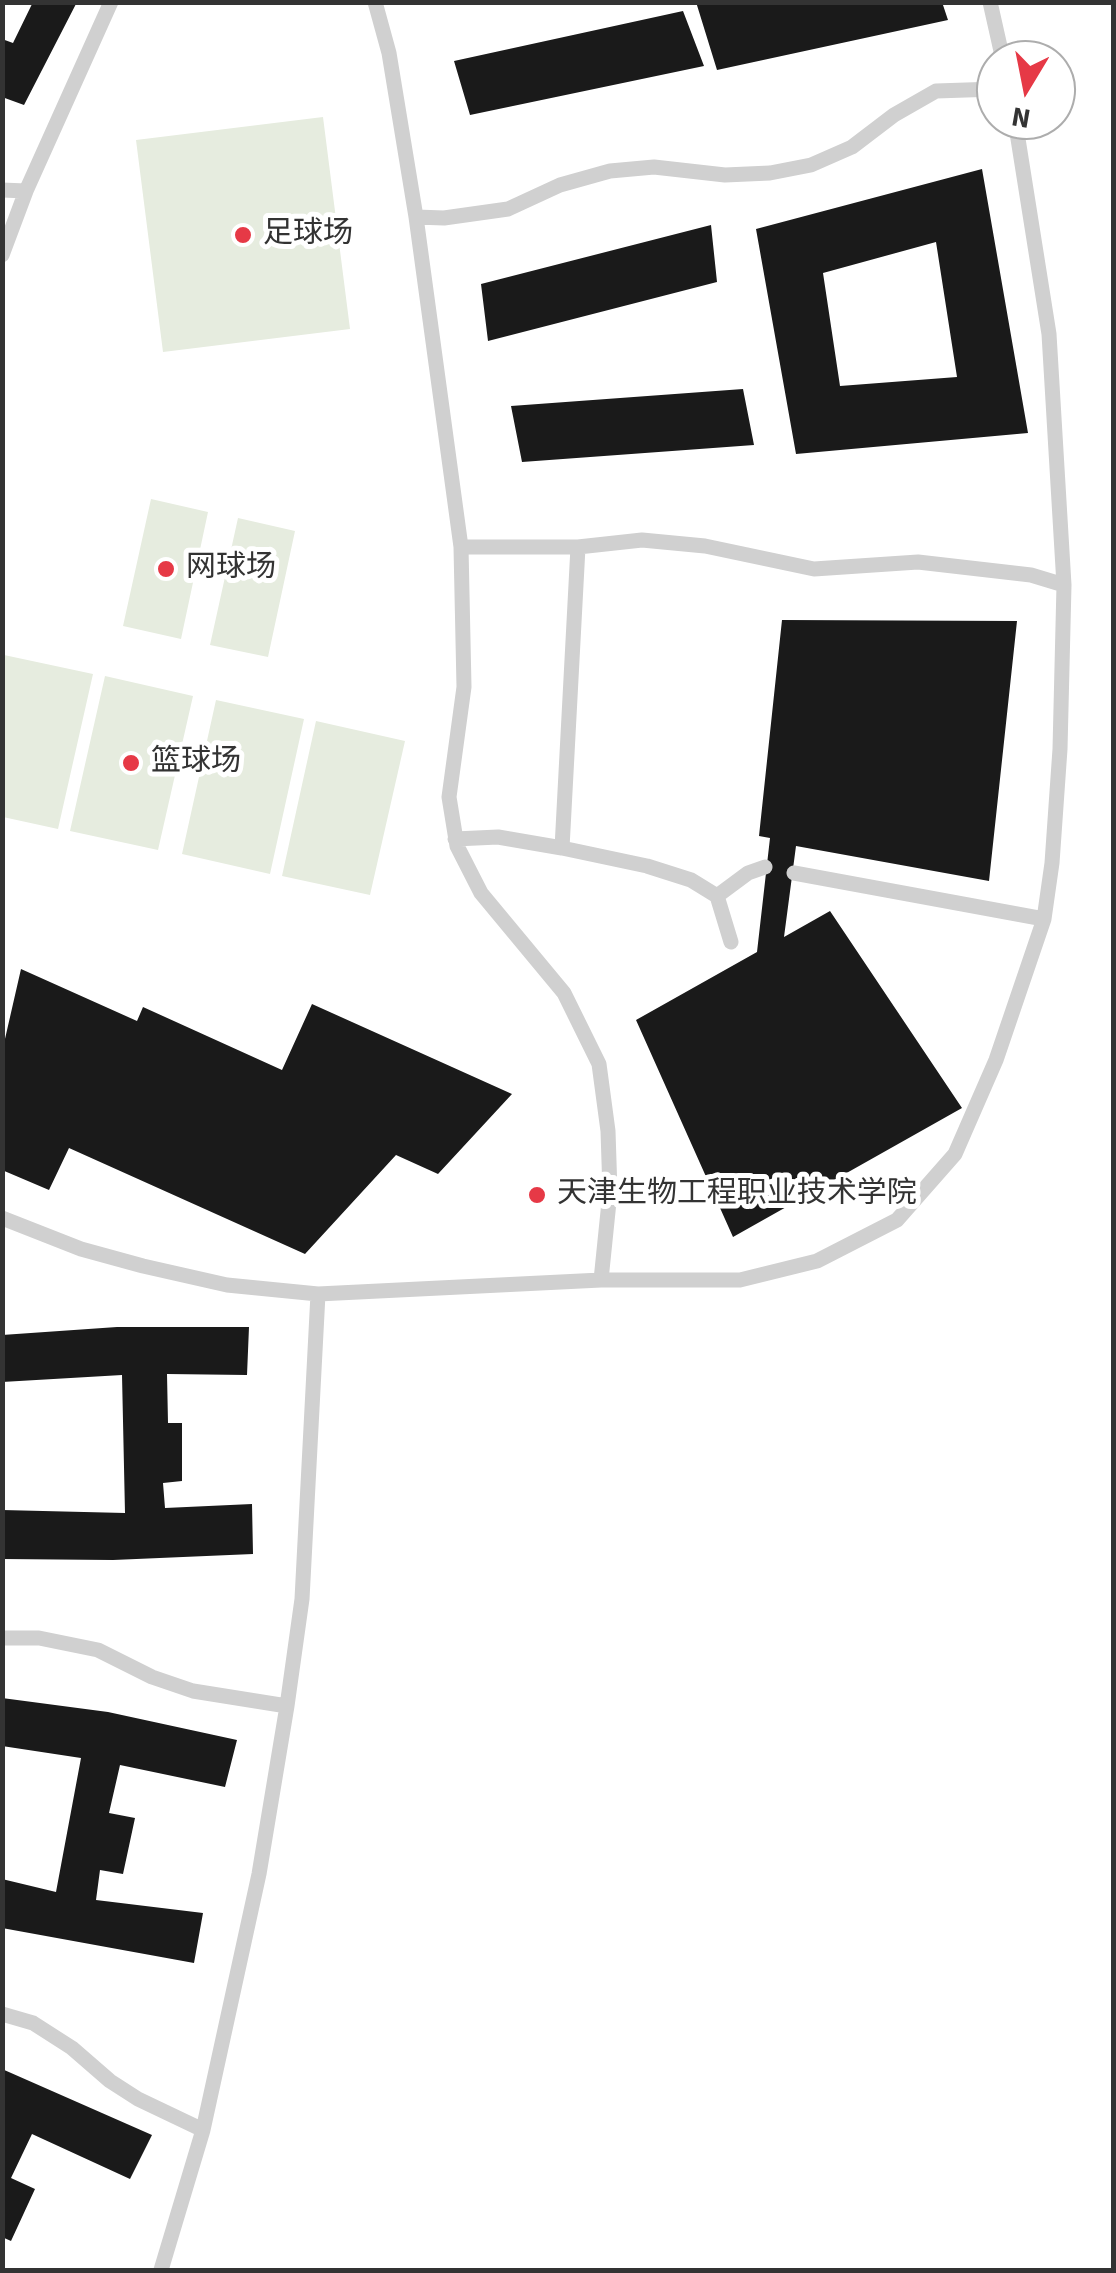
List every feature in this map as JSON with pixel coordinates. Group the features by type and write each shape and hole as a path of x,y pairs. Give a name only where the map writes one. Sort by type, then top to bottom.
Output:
{"lane":[{"path":"2,255 26,191 110,2"},
{"path":"375,2 389,53 416,216 461,547 464,688 449,797 456,839 481,892 564,993 599,1064 608,1131 610,1192 602,1280"},
{"path":"990,2 999,40"},
{"path":"416,216 444,218 508,210 560,186 610,171 654,167 725,175 770,173 811,165 852,146 936,92 976,90"},
{"path":"2,1218 81,1249 142,1266 227,1286 318,1294 602,1280 740,1280 816,1260 897,1220 955,1154 996,1060 1044,919 1052,863 1060,749 1064,585 1049,334 1017,140"},
{"path":"2,190 26,191"},
{"path":"461,547 578,547 642,540 689,544 814,569 918,562 1032,576 1064,585"},
{"path":"562,848 578,547"},
{"path":"456,839 498,837 562,848 691,880 717,896 731,942"},
{"path":"717,896 748,873 765,868"},
{"path":"794,873 1044,919"},
{"path":"162,2270 203,2130 260,1874 287,1706 302,1599 318,1294"},
{"path":"2,1638 40,1638 98,1650 152,1677 193,1690 287,1706"},
{"path":"2,2014 33,2023 72,2048 110,2082 203,2130"}],"shaded area":[{"name":"足球场","path":"323,117 350,329 163,352 136,140"},
{"name":"网球场","path":"151,499 208,512 181,639 123,626"},
{"name":"网球场","path":"238,518 295,531 268,657 210,645"},
{"name":"篮球场","path":"4,655 93,674 58,829 3,817"},
{"name":"篮球场","path":"105,676 193,696 158,850 70,831"},
{"name":"篮球场","path":"216,700 304,719 270,874 182,854"},
{"name":"篮球场","path":"316,721 405,741 370,895 282,876"}],"building":[{"path":"33,2 77,2 24,105 2,97 2,39 13,43"},
{"path":"696,2 942,2 948,20 717,70"},
{"path":"683,11 704,66 470,115 454,61"},
{"path":"982,169 1028,433 796,454 756,229","holes":["936,242 957,377 840,386 823,273"]},
{"path":"711,225 717,282 488,341 481,284"},
{"path":"743,389 754,445 522,462 511,406"},
{"path":"782,620 1017,621 989,881 796,846 784,937 830,911 962,1108 733,1237 636,1020 757,952 770,838 759,836"},
{"path":"21,969 137,1021 143,1007 282,1070 312,1004 512,1094 438,1174 396,1155 305,1254 69,1148 49,1190 2,1170 2,1052"},
{"path":"117,1327 249,1327 247,1375 167,1374 168,1423 182,1423 182,1481 163,1483 165,1508 252,1504 253,1554 113,1560 2,1559 2,1510 125,1513 122,1375 2,1382 2,1335"},
{"path":"2,1698 108,1712 237,1740 225,1787 120,1765 109,1813 135,1818 123,1874 100,1870 96,1900 203,1913 194,1963 2,1928 2,1879 56,1892 81,1758 2,1746"},
{"path":"2,2069 152,2135 130,2179 32,2134 11,2178 35,2189 11,2241 2,2237"}],"place":[{"name":"足球场","path":"243,235"},
{"name":"网球场","path":"166,569"},
{"name":"篮球场","path":"131,763"},
{"name":"天津生物工程职业技术学院","path":"537,1195"}]}
